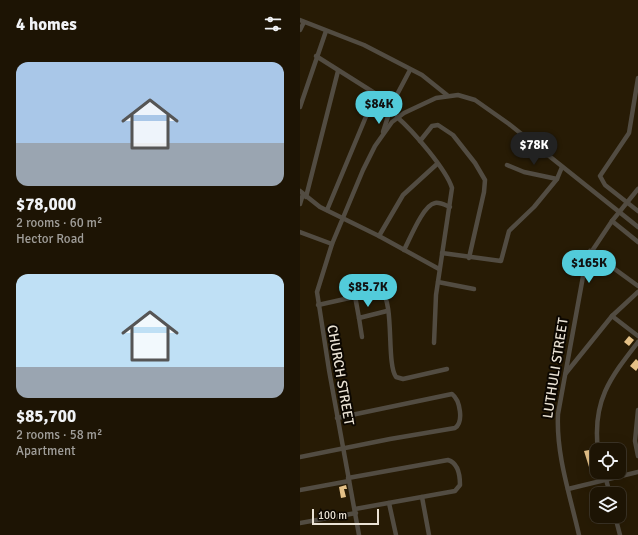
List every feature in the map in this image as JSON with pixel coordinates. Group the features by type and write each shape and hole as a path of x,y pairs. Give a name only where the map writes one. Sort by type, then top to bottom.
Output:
{"street":[{"path":"300,30 302,21 364,45 430,80 447,95 462,96 481,103 638,227"},
{"path":"300,107 316,56 326,31"},
{"path":"316,56 375,95 392,104"},
{"path":"383,134 392,104 410,70"},
{"path":"300,204 338,71"},
{"path":"638,78 630,128 626,139 601,173 601,179 605,185 638,211"},
{"path":"327,210 375,95"},
{"name":"CHURCH STREET","path":"359,535 318,305 318,285 343,217 370,155 383,134 397,118 422,103 447,95"},
{"path":"397,118 420,141 452,186 450,207 439,269 435,307 434,343"},
{"path":"420,141 432,126 440,126 459,142 483,176 485,183 484,192 470,258"},
{"path":"379,236 403,195 437,164"},
{"path":"507,166 524,172 558,179"},
{"path":"442,254 502,260 507,237 511,228 534,207 558,179 562,167"},
{"name":"LUTHULI STREET","path":"579,535 560,458 557,429 558,414 584,266 590,251 638,189"},
{"path":"303,194 327,210 343,217 439,269"},
{"path":"404,250 427,208 436,203 450,207"},
{"path":"612,221 638,242"},
{"path":"300,232 332,244"},
{"path":"590,251 638,286"},
{"path":"438,282 474,289"},
{"path":"318,305 381,291 384,296 387,312 392,366 396,377 402,379 448,369"},
{"path":"565,374 612,316 638,292"},
{"path":"355,296 362,337"},
{"path":"359,318 387,312"},
{"path":"612,316 638,336"},
{"path":"598,443 597,424 601,400 610,380 638,342"},
{"path":"300,457 390,438 455,428 460,424 461,417 456,397 451,394 337,418"},
{"path":"638,410 635,441 638,456"},
{"path":"300,490 446,460 453,463 459,472 460,483 459,489 300,523"},
{"path":"568,489 638,472"},
{"path":"606,481 608,487"},
{"path":"422,497 429,535"},
{"path":"389,503 396,535"},
{"path":"617,523 620,535"}],"building":[{"path":"629,336 634,340 629,346 624,342"},
{"path":"636,359 638,361 638,368 636,371 630,366"},
{"path":"584,451 590,451 590,467 589,467"},
{"path":"346,485 347,489 344,489 346,497 341,498 339,487"}]}
